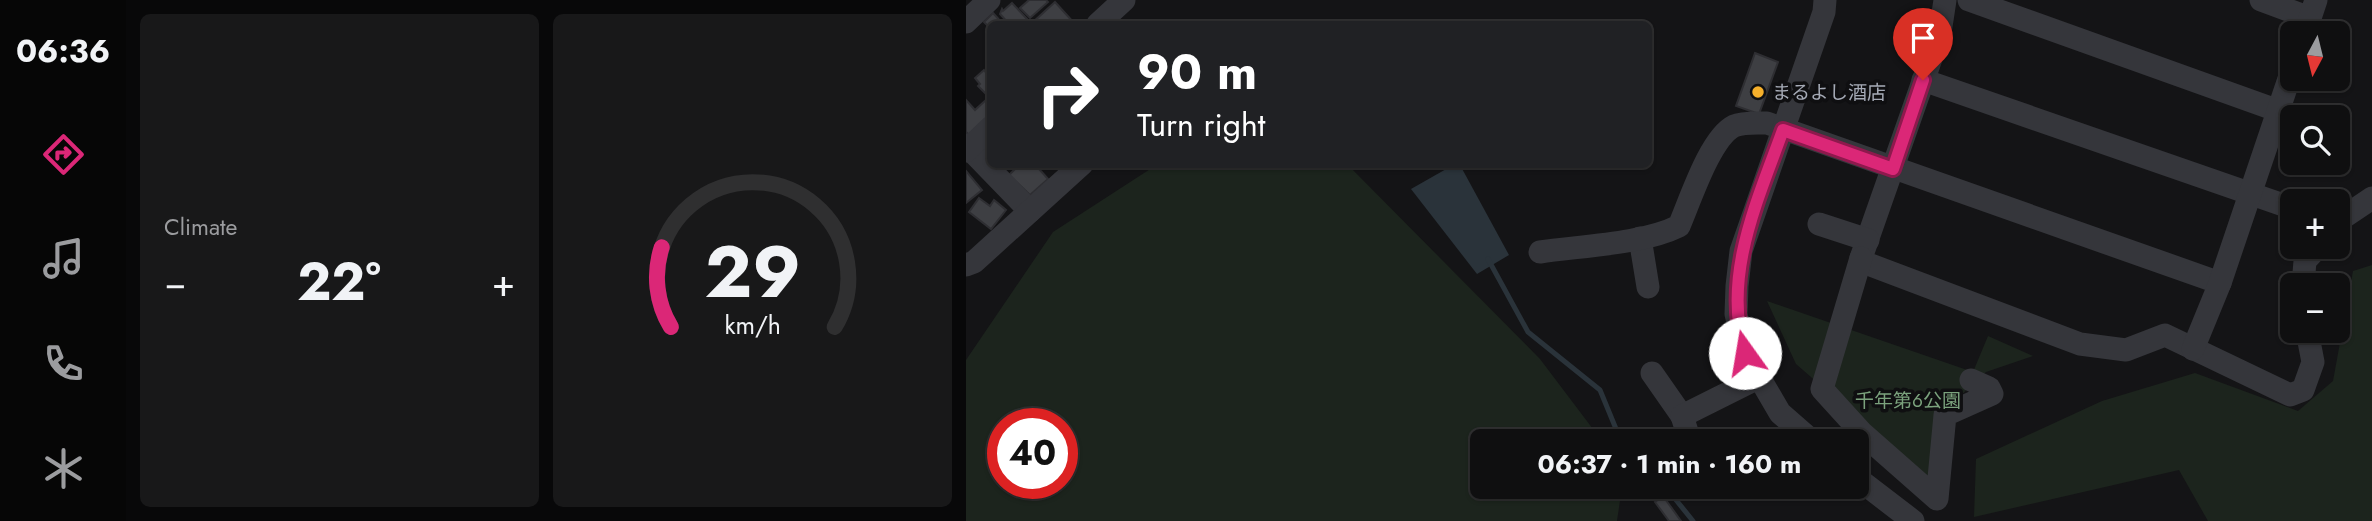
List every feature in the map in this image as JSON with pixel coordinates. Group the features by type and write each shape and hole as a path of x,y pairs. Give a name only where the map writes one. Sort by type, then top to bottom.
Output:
{"street":[{"path":"966,22 989,0"},
{"path":"1101,17 1124,0"},
{"path":"1798,429 1780,413 1745,353 1736,314 1737,286 1741,251 1824,12 1825,0"},
{"path":"1945,0 1940,33 1864,249 1822,389 1862,433 1937,499 1945,415 1992,394 1989,388 1971,380"},
{"path":"1969,0 2279,111"},
{"path":"2261,0 2311,17"},
{"path":"1923,80 2280,203"},
{"path":"2193,349 2220,283 2286,91"},
{"path":"1540,252 1640,238 1679,226 1717,143 1734,126 1767,123 2220,283"},
{"path":"987,131 967,148 1030,211"},
{"path":"966,265 974,262 1078,168"},
{"path":"2350,213 2372,198"},
{"path":"1819,224 1864,249 1868,264 2080,344 2126,349 2165,335 2290,395 2303,390 2312,362 2309,343"},
{"path":"1640,238 1648,287"},
{"path":"1653,373 1682,416 1686,429"},
{"path":"1682,416 1758,378"},
{"path":"1869,487 1913,521"}],"green space":[{"path":"1152,168 1351,168 1540,359 1593,429 1470,429 1470,499 1620,499 1617,521 966,521 966,360 1053,232"},
{"path":"2372,265 2372,521 2208,521 2179,470 1974,517 1976,459 2102,401 2195,373 2298,411 2333,381 2340,343 2350,343 2350,288 2353,271"},
{"name":"千年第6公園","path":"1767,301 1973,372 1988,336 2033,356 1986,372 1958,398 1932,482 1796,364"}],"shaded area":[{"path":"1448,168 1462,168 1509,255 1477,274 1411,189"}],"building":[{"path":"1029,0 1048,2 1030,18 1020,8"},
{"path":"1055,2 1072,21 1034,21"},
{"path":"1012,3 1028,20 1006,21 1000,14 1002,9 1003,11"},
{"path":"993,13 1000,21 987,21 987,25 984,22"},
{"path":"1755,53 1778,62 1759,114 1736,106"},
{"path":"984,70 987,74 987,95 978,86 980,84 975,78"},
{"path":"987,99 987,117 969,135 966,132 966,100 975,110"},
{"path":"1016,168 1042,168 1040,170 1048,179 1030,195 1009,175"},
{"path":"966,171 982,190 966,203"},
{"path":"979,198 990,206 994,200 1006,210 991,229 969,212"},
{"path":"1665,499 1681,521 1669,521 1655,502"}],"waterway":[{"path":"1488,259 1528,332 1600,390 1616,429"},
{"path":"1675,499 1693,521"}],"place":[{"name":"まるよし酒店","path":"1758,92"}],"route":[{"path":"1745,353 1736,314 1741,251 1783,130 1893,169 1923,80"}]}
